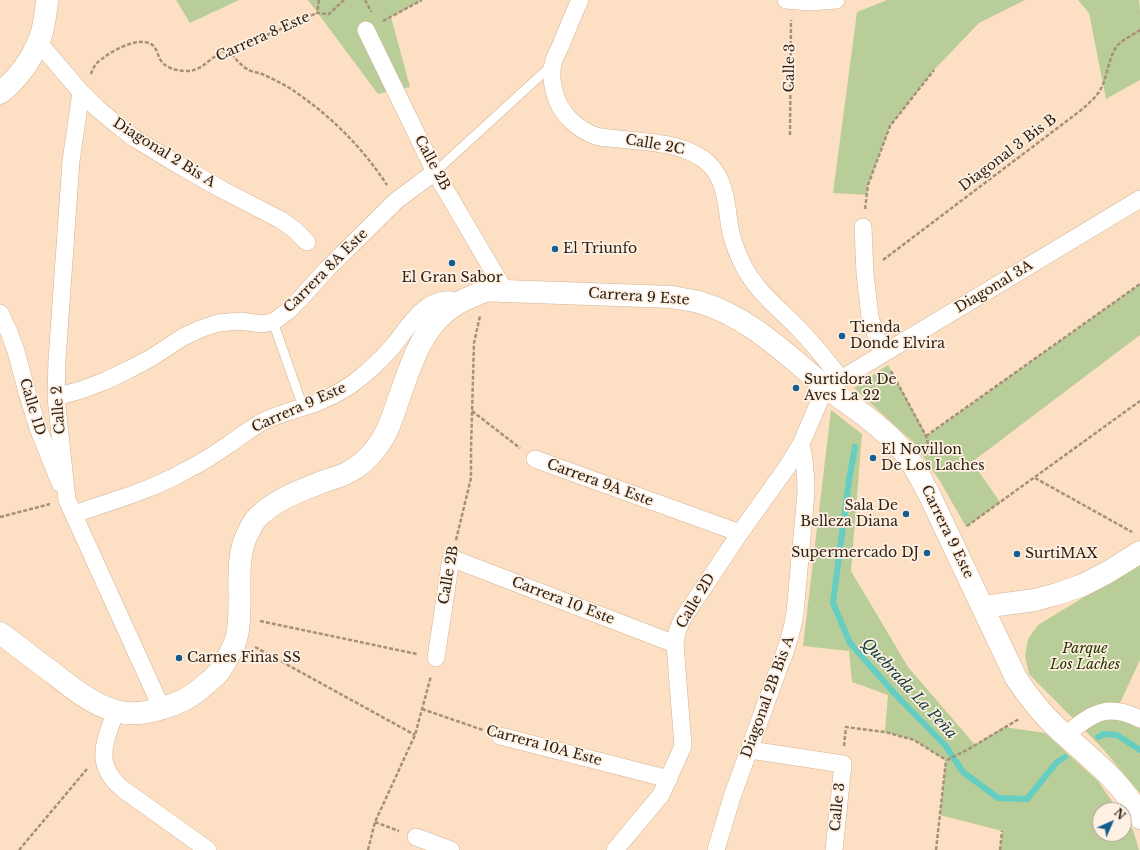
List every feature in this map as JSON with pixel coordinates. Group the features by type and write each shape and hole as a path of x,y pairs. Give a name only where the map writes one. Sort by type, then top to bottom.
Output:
{"street":[{"path":"0,93 20,73 39,43 47,0"},
{"name":"Calle 2C","path":"580,0 553,64 552,84 557,99 564,112 578,127 597,136 647,141 686,149 703,159 711,166 722,182 732,234 737,251 747,272 765,296 815,347 834,383"},
{"path":"789,0 810,2 836,0"},
{"name":"Calle 2B","path":"366,30 434,172 496,291"},
{"name":"Diagonal 2 Bis A","path":"39,43 81,92 98,109 134,138 221,189 281,220 295,230 307,242"},
{"name":"Calle 2","path":"81,92 71,161 59,324 56,397 71,507 162,708"},
{"name":"Carrera 8A Este","path":"56,397 81,390 122,373 151,358 183,337 200,329 218,323 240,321 262,324 273,322 288,311 327,269 397,200 434,172"},
{"name":"Diagonal 3A","path":"834,383 1140,198"},
{"path":"863,227 865,274 870,317 882,354"},
{"path":"0,633 68,685 85,696 116,711 133,713 150,711 181,703 196,694 218,672 228,657 238,627 241,553 246,537 256,519 272,505 295,493 347,473 368,457 384,436 415,353 432,325 442,315 461,302 496,291"},
{"name":"Carrera 9 Este","path":"496,291 672,297 698,302 738,318 834,383 894,440 912,462 929,494 1016,678 1038,708 1119,787 1129,799 1140,818"},
{"name":"Carrera 9 Este","path":"71,507 138,492 162,483 208,458 263,422 337,393 354,383 369,371 383,357 422,311 433,302 454,300 461,302"},
{"name":"Calle 1D","path":"0,313 16,351 38,428 52,465 71,507"},
{"name":"Calle 2D","path":"615,850 661,795 683,746 675,644 677,632 682,620 740,533 772,490 801,444 822,395 834,383"},
{"name":"Diagonal 2B Bis A","path":"716,850 732,797 792,633 806,493 806,476 801,444"},
{"name":"Carrera 9A Este","path":"535,459 740,533"},
{"path":"983,607 1035,600 1076,588 1108,572 1137,542"},
{"name":"Calle 2B","path":"436,658 451,558"},
{"name":"Carrera 10 Este","path":"451,558 675,644"},
{"path":"116,711 105,741 104,749 106,765 113,779 118,785 208,850"},
{"path":"1066,735 1089,716 1104,711 1120,711 1140,719"},
{"name":"Carrera 10A Este","path":"500,736 669,779"},
{"path":"750,750 843,764"},
{"name":"Calle 3","path":"834,850 843,764"},
{"path":"416,837 451,850"}],"lane":[{"name":"Carrera 8A Este","path":"434,172 553,64"},
{"path":"273,322 303,407"}],"path":[{"path":"318,13 319,0"},
{"name":"Carrera 8 Este","path":"81,92 95,64 118,48 133,43 145,42 154,46 159,58 164,64 172,69 189,71 198,69 215,56 227,50 318,13 329,14 344,0"},
{"path":"366,30 422,0"},
{"name":"Calle 3","path":"789,0 790,135"},
{"name":"Diagonal 3 Bis B","path":"865,274 1080,112 1100,91 1111,54 1119,44 1140,30"},
{"path":"227,50 249,70 277,81 289,88 337,125 354,142 375,167 397,200"},
{"path":"863,227 868,185 890,126 934,70"},
{"path":"926,436 1140,284"},
{"name":"Calle 2B","path":"451,558 471,478 474,343 496,291"},
{"path":"966,527 1140,401"},
{"name":"Carrera 9A Este","path":"472,411 535,459"},
{"path":"1035,478 1137,542"},
{"path":"0,517 71,507"},
{"path":"238,627 436,658 415,735 375,822 368,850"},
{"path":"238,627 415,735"},
{"path":"948,759 967,750 1038,708"},
{"name":"Carrera 10A Este","path":"422,710 500,736"},
{"path":"843,764 846,726 885,732 914,740 948,759"},
{"path":"19,850 104,749"},
{"path":"936,850 948,759"},
{"path":"375,822 416,837"},
{"path":"1000,850 1002,831"}],"green space":[{"path":"176,0 239,0 190,23"},
{"path":"308,0 422,0 391,17 410,87 378,94"},
{"path":"887,0 1025,0 979,23 934,70 890,126 868,185 867,195 833,193 857,12"},
{"path":"1078,0 1139,0 1140,80 1106,99 1089,13"},
{"path":"1140,284 1140,335 972,462 1000,502 966,527 940,481 913,442 854,388 888,365 927,436"},
{"path":"831,410 862,434 851,571 908,667 975,745 1004,727 1045,733 1098,781 1112,802 1092,802 1092,842 1132,842 1132,829 1139,850 1000,850 1002,831 940,815 946,760 914,740 885,732 888,695 852,682 849,651 803,646"},
{"name":"Parque Los Laches","path":"1140,563 1140,660 1120,703 1140,709 1140,793 1103,749 1029,674 1025,656 1028,639 1038,625"}],"waterway":[{"name":"Quebrada La Peña","path":"855,447 849,480 833,603 850,643 895,694 945,745 963,772 998,798 1027,799 1057,762 1065,757"},
{"name":"Quebrada La Peña","path":"1098,737 1104,734 1117,735 1140,750"}],"place":[{"name":"El Triunfo","path":"555,249"},
{"name":"El Gran Sabor","path":"452,263"},
{"name":"Tienda Donde Elvira","path":"842,336"},
{"name":"Surtidora De Aves La 22","path":"796,388"},
{"name":"El Novillon De Los Laches","path":"873,458"},
{"name":"Sala De Belleza Diana","path":"906,514"},
{"name":"Supermercado DJ","path":"927,553"},
{"name":"SurtiMAX","path":"1017,554"},
{"name":"Carnes Finas SS","path":"179,658"}]}
